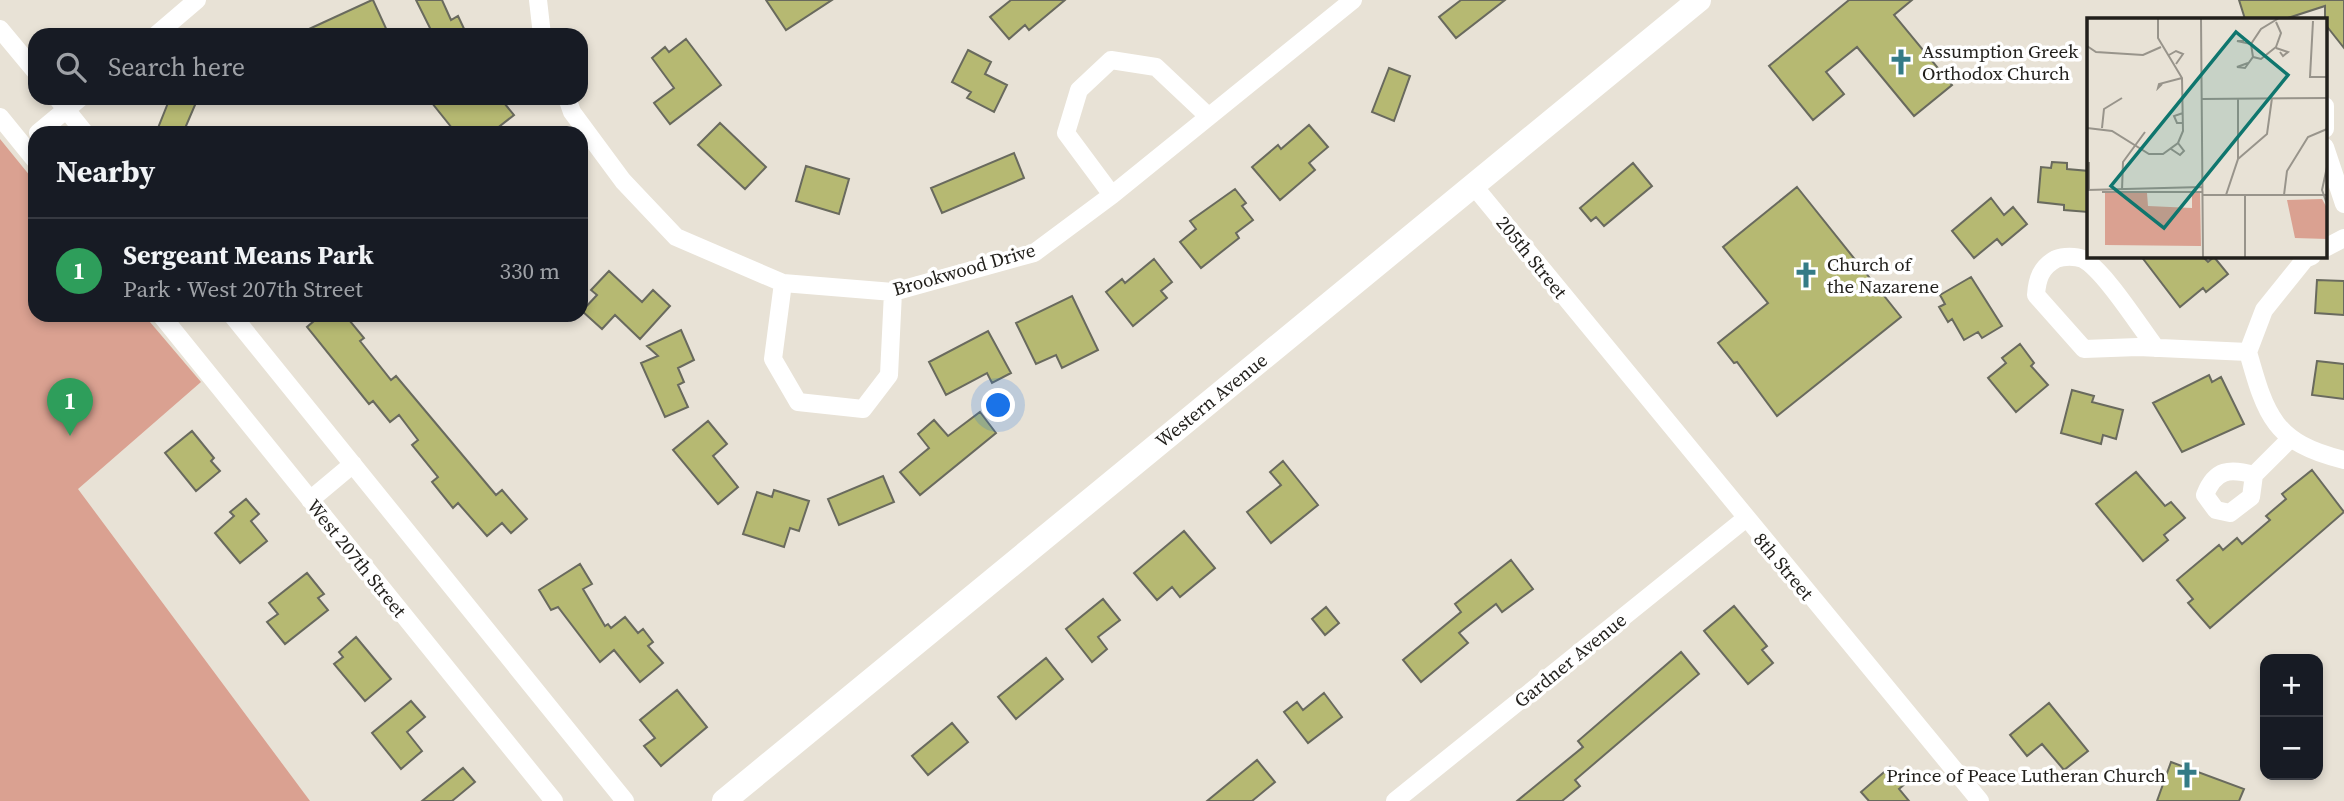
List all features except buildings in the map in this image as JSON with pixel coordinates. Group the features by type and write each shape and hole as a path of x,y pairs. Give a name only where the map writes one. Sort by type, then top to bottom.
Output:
{"main road":[{"name":"Western Avenue","path":"724,801 1699,0"}],"street":[{"path":"164,28 197,0"},
{"path":"538,0 541,28"},
{"name":"Brookwood Drive","path":"588,133 624,181 676,237 783,283 893,292 1034,253 1112,195 1353,0"},
{"path":"0,29 28,63"},
{"path":"1112,195 1066,134 1079,90 1111,60 1156,67 1208,116"},
{"path":"44,126 65,105"},
{"path":"70,105 81,126"},
{"name":"Brookwood Drive","path":"570,105 583,126"},
{"path":"0,117 28,135"},
{"path":"2326,150 2344,204"},
{"name":"205th Street","path":"1473,185 1590,329"},
{"path":"2326,247 2344,238"},
{"path":"2156,348 2102,277 2082,259 2061,257 2051,262 2037,277 2036,295 2084,349 2156,348 2248,352"},
{"path":"2310,257 2305,259 2264,310 2248,352 2262,404 2289,440 2344,460"},
{"path":"783,283 773,359 798,402 863,409 889,375 893,292"},
{"name":"West 207th Street","path":"167,322 554,801"},
{"path":"238,322 625,801"},
{"name":"8th Street","path":"1590,329 1980,801"},
{"path":"2255,475 2289,440"},
{"path":"310,500 353,464"},
{"name":"Gardner Avenue","path":"1395,801 1745,519"}],"shaded area":[{"path":"0,139 28,173 28,322 150,322 201,382 78,489 310,801 0,801"}],"place":[{"name":"Assumption Greek Orthodox Church","path":"1901,62"},
{"name":"Church of the Nazarene","path":"1806,275"},
{"name":"Sergeant Means Park","path":"70,436"},
{"name":"Prince of Peace Lutheran Church","path":"2187,775"}]}
